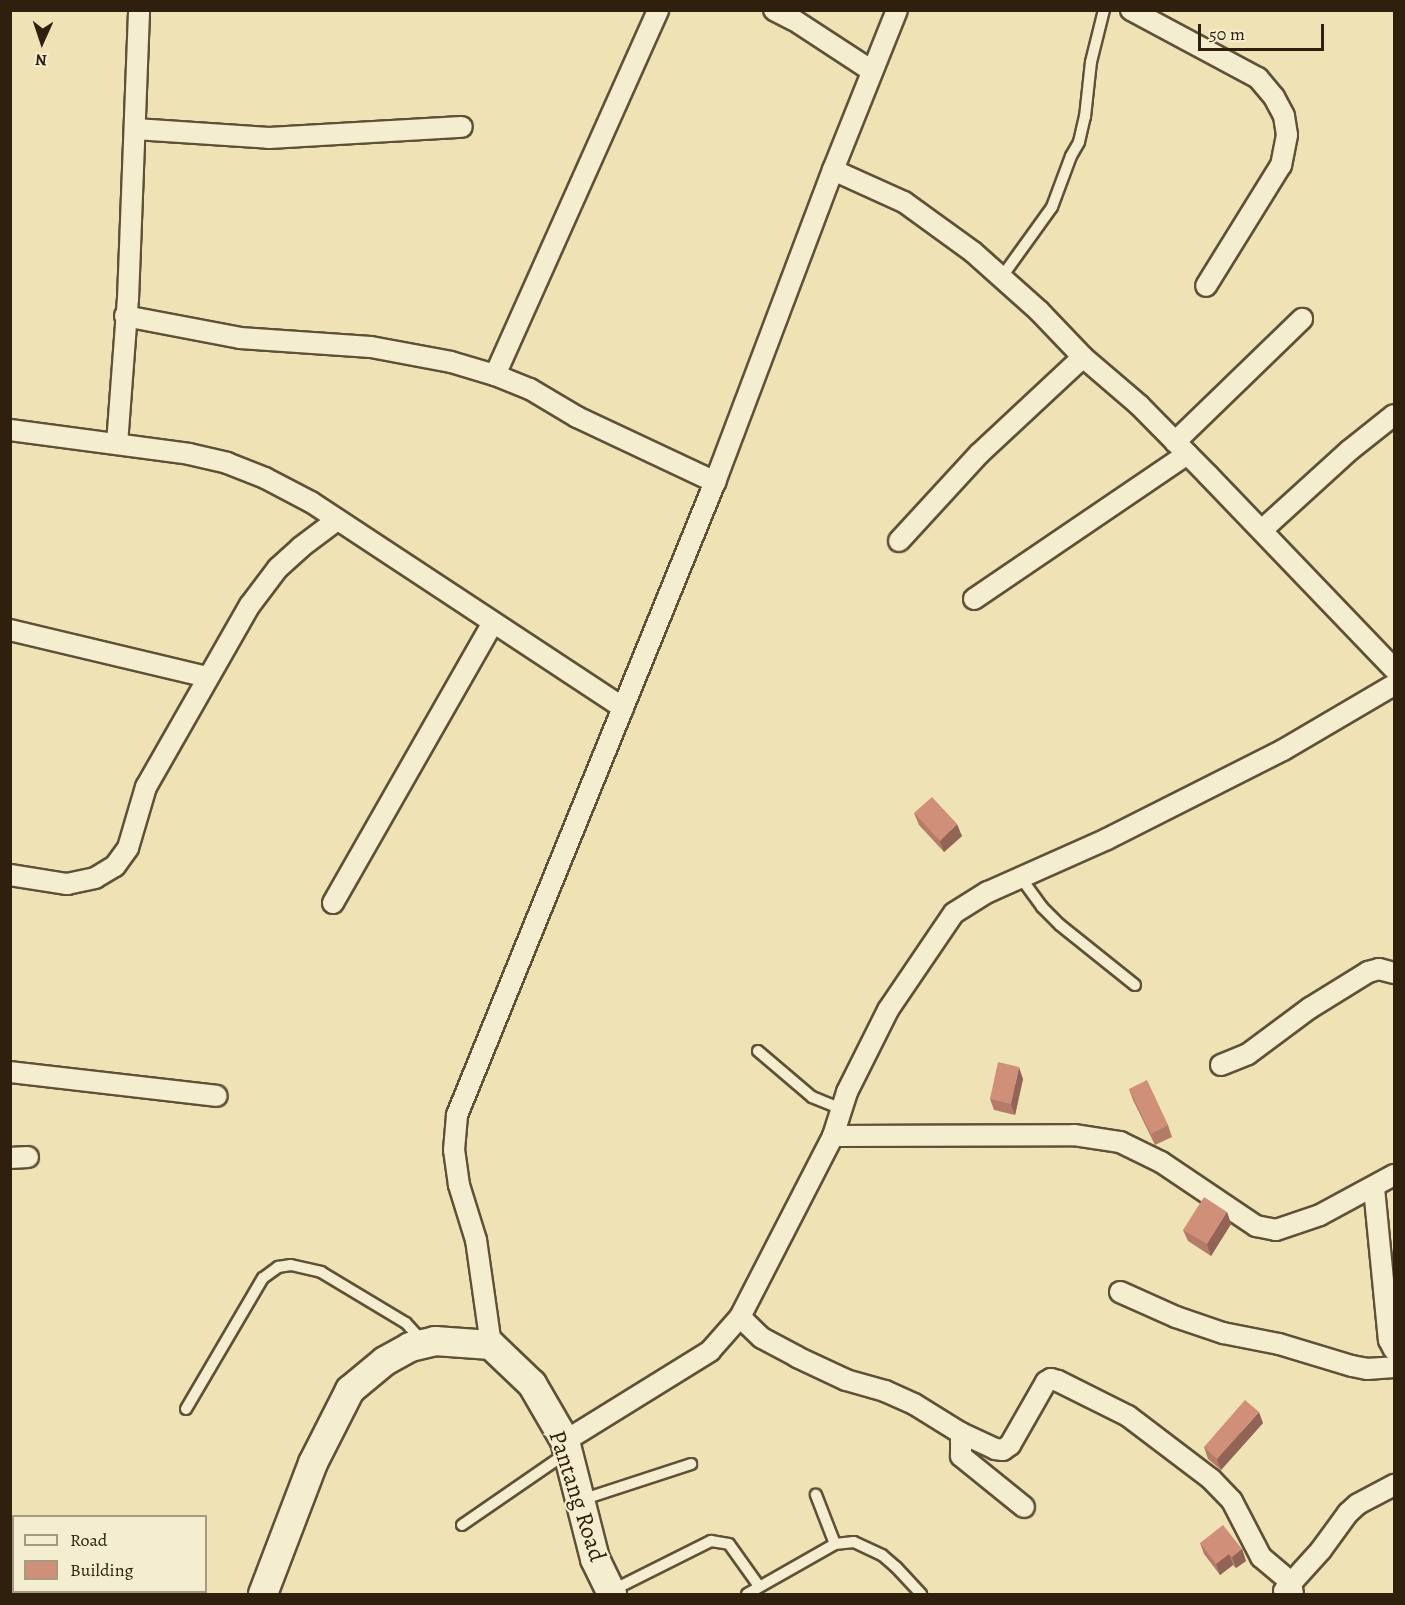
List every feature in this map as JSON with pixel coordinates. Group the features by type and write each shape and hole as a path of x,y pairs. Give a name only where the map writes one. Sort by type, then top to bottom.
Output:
{"street":[{"path":"117,444 140,10"},
{"path":"495,375 658,10"},
{"path":"774,10 794,20 872,71"},
{"path":"263,1594 313,1463 350,1390 386,1361 410,1347 435,1341 491,1345 476,1240 459,1185 454,1150 457,1115 714,482 832,170 897,10"},
{"path":"1131,10 1258,78 1274,97 1284,116 1287,135 1281,165 1206,286"},
{"path":"135,129 269,138 462,127"},
{"path":"832,170 904,202 973,252 1039,311 1083,357 1139,405 1395,669"},
{"path":"125,316 240,338 371,347 451,362 495,375 714,482"},
{"path":"974,599 1181,448 1302,319"},
{"path":"899,541 979,454 1083,357"},
{"path":"1262,530 1350,450 1395,415"},
{"path":"10,430 189,454 227,464 274,483 337,520 623,708"},
{"path":"10,875 67,884 95,878 115,866 128,848 146,787 250,605 278,568 337,520"},
{"path":"333,903 493,622"},
{"path":"10,630 207,677"},
{"path":"567,1447 710,1351 740,1317 832,1136 847,1092 888,1010 954,913 988,892 1107,839 1283,750 1395,685"},
{"path":"1221,1065 1248,1054 1310,1008 1368,972 1379,969 1395,973"},
{"path":"10,1072 217,1096"},
{"path":"832,1136 1074,1135 1120,1142 1161,1162 1256,1226 1276,1230 1320,1215 1395,1175"},
{"path":"1374,1188 1389,1340 1395,1350"},
{"path":"1120,1292 1176,1317 1223,1333 1280,1344 1367,1369 1395,1367"},
{"path":"740,1317 762,1338 797,1357 846,1380 885,1391 914,1404 961,1433 1003,1450 1010,1445 1046,1382 1051,1379 1058,1381 1128,1416 1211,1479 1232,1502 1261,1557 1288,1590 1348,1513 1358,1504 1395,1485"},
{"name":"Pantang Road","path":"491,1345 532,1384 567,1447 595,1559 611,1593"},
{"path":"961,1433 961,1456 1024,1507"}],"lane":[{"path":"1001,278 1052,207 1071,156 1079,142 1085,117 1091,63 1104,10"},
{"path":"1021,878 1042,907 1060,925 1135,986"},
{"path":"758,1051 812,1097 842,1109"},
{"path":"186,1409 263,1278 278,1267 291,1265 321,1272 406,1323 424,1344"},
{"path":"462,1526 567,1447"},
{"path":"580,1500 690,1464"},
{"path":"816,1495 835,1544"},
{"path":"611,1593 711,1541 729,1544 759,1586"},
{"path":"747,1594 835,1544 854,1542 882,1555 921,1594"}],"building":[{"path":"932,797 957,824 940,841 914,813"},
{"path":"998,1062 1019,1067 1011,1104 990,1099"},
{"path":"1147,1080 1168,1125 1151,1134 1129,1089"},
{"path":"1204,1197 1227,1212 1207,1244 1183,1230"},
{"path":"1245,1400 1259,1412 1217,1459 1204,1447"},
{"path":"1223,1525 1242,1549 1232,1557 1229,1554 1216,1564 1200,1543"}]}
